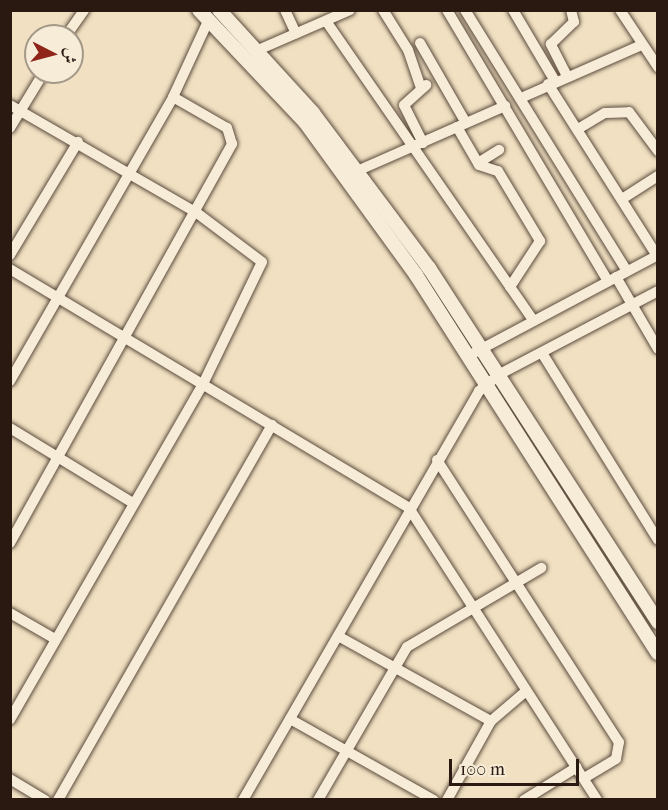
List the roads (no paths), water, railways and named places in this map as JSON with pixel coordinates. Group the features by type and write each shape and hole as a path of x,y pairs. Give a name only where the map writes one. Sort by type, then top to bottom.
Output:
{"main road":[{"path":"209,13 258,50 357,171 483,347 653,606 657,622"},
{"path":"209,13 305,122 470,355 657,653"}],"street":[{"path":"74,24 84,10"},
{"path":"285,10 296,34"},
{"path":"258,50 350,10"},
{"path":"383,10 408,50 424,86 404,105 418,145"},
{"path":"447,10 657,349"},
{"path":"465,10 627,271"},
{"path":"470,355 657,256 578,129 513,10"},
{"path":"567,76 551,44 574,22 571,10"},
{"path":"620,10 657,67"},
{"path":"10,381 173,97 209,13"},
{"path":"326,21 418,145 533,320"},
{"path":"420,42 478,163 498,171 540,241 510,287"},
{"path":"521,98 642,45"},
{"path":"10,128 37,84"},
{"path":"10,543 197,213 233,136 173,97"},
{"path":"10,105 78,142 197,213 262,262 203,384 10,719"},
{"path":"357,171 505,106"},
{"path":"578,129 605,113 629,112 657,151"},
{"path":"10,255 78,142"},
{"path":"478,163 499,150"},
{"path":"622,200 657,176"},
{"path":"10,269 126,336 408,508 597,800"},
{"path":"243,800 338,636 408,508 487,382 632,307 657,291"},
{"path":"542,353 657,540"},
{"path":"58,800 272,425"},
{"path":"10,428 133,503"},
{"path":"437,460 619,742 616,759 584,778"},
{"path":"318,800 407,647 541,568"},
{"path":"10,614 55,639"},
{"path":"338,636 491,721"},
{"path":"447,800 491,721 525,692"},
{"path":"290,719 434,800"},
{"path":"524,800 577,767"},
{"path":"10,779 45,800"}]}
